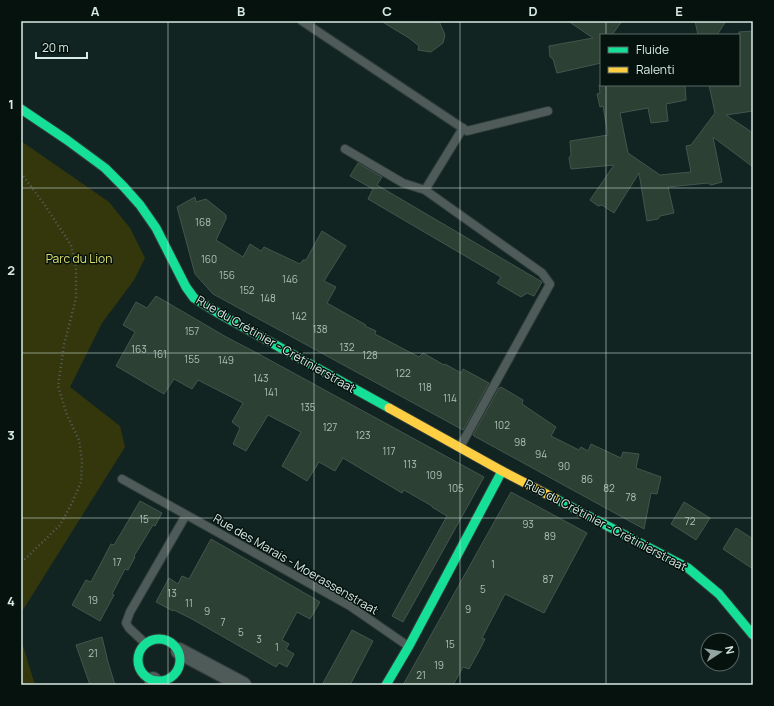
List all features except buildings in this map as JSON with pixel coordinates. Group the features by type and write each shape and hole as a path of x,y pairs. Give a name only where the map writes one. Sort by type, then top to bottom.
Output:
{"street":[{"name":"Rue du Crétinier - Crétinierstraat","path":"21,109 105,168 124,187 140,205 156,228 179,274 194,298 218,313 502,471 688,568 719,594 753,635"},
{"path":"386,685 409,646 502,471"},
{"name":"Rue du Crétinier - Crétinierstraat","path":"740,618 753,644"},
{"path":"179,651 180,665 175,674 165,680 153,683 145,676 138,666 139,651 145,643 158,638 172,642 179,651 243,685"}],"lane":[{"path":"302,21 467,131 548,111"},
{"path":"425,190 463,128"},
{"path":"346,150 403,184 425,190 542,273 550,284 460,448"},
{"name":"Rue des Marais - Moerassenstraat","path":"122,479 350,606 409,646"},
{"path":"145,643 126,624 130,612 186,515"}],"path":[{"path":"21,173 44,204 71,245 76,266 76,298 64,345 58,386 67,415 79,440 82,461 81,482 60,525 21,563"}],"green space":[{"name":"Parc du Lion","path":"21,141 109,202 130,228 145,258 134,280 102,323 70,387 120,426 125,447 21,613"},
{"path":"21,639 35,685 21,685"}],"traffic: fast":[{"path":"21,109 105,168 124,187 140,205 156,228 186,287 194,298 218,313 389,408"},
{"path":"386,685 409,646 502,471"},
{"path":"556,499 688,568 719,594 753,635"},
{"path":"155,639 163,639 174,645 180,656 180,660 180,664 174,675 163,681 155,681 144,675 138,664 138,656 144,645 155,639"}],"traffic: slow":[{"path":"389,408 502,471 556,499"}]}
